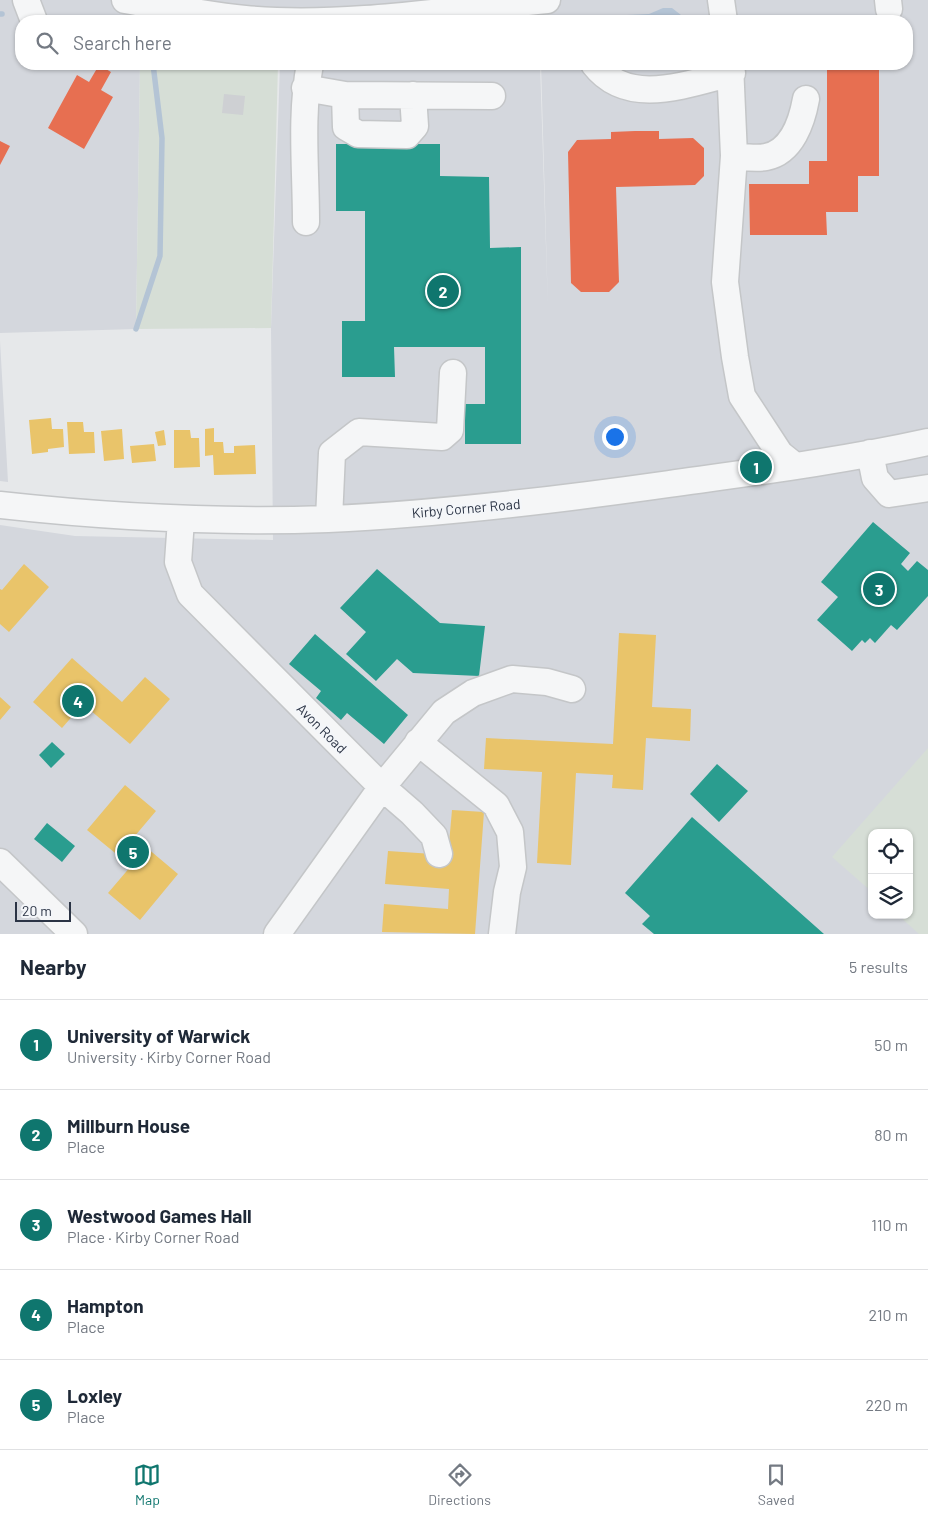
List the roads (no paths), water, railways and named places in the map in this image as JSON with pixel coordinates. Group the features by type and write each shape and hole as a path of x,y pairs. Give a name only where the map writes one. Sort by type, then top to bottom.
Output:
{"street":[{"path":"26,0 32,15"},
{"path":"397,15 538,0"},
{"path":"721,0 723,15"},
{"path":"135,1 246,9 279,15"},
{"path":"598,70 602,75 636,90 661,90 725,70"},
{"path":"731,70 734,156 725,282 735,357 742,396 780,454 795,466"},
{"path":"306,222 303,133 307,76 345,95 492,96"},
{"path":"345,95 346,127 358,134 407,135 415,126 413,95"},
{"path":"734,156 767,157 787,146 797,130 806,99"},
{"path":"329,519 332,453 359,432 442,437 450,430 453,373"},
{"name":"Kirby Corner Road","path":"0,505 121,517 181,520 329,519 543,502 795,466 870,454 928,442"},
{"path":"870,454 876,478 889,494 928,488"},
{"name":"Avon Road","path":"181,520 178,562 190,594 382,787 412,812 434,836 439,854"},
{"path":"277,934 382,787 444,712 473,693 512,679 547,682 572,689"},
{"path":"418,742 496,805 510,832 513,867 507,892 502,934"},
{"path":"0,862 66,926"}],"water":[{"path":"663,8 672,8 681,15 627,15 649,14"}],"waterway":[{"path":"136,329 160,256 162,138 154,70"}],"place":[{"name":"Millburn House","path":"443,291"},
{"name":"University of Warwick","path":"756,467"},
{"name":"Westwood Games Hall","path":"879,589"},
{"name":"Hampton","path":"78,701"},
{"name":"Loxley","path":"133,852"}]}
